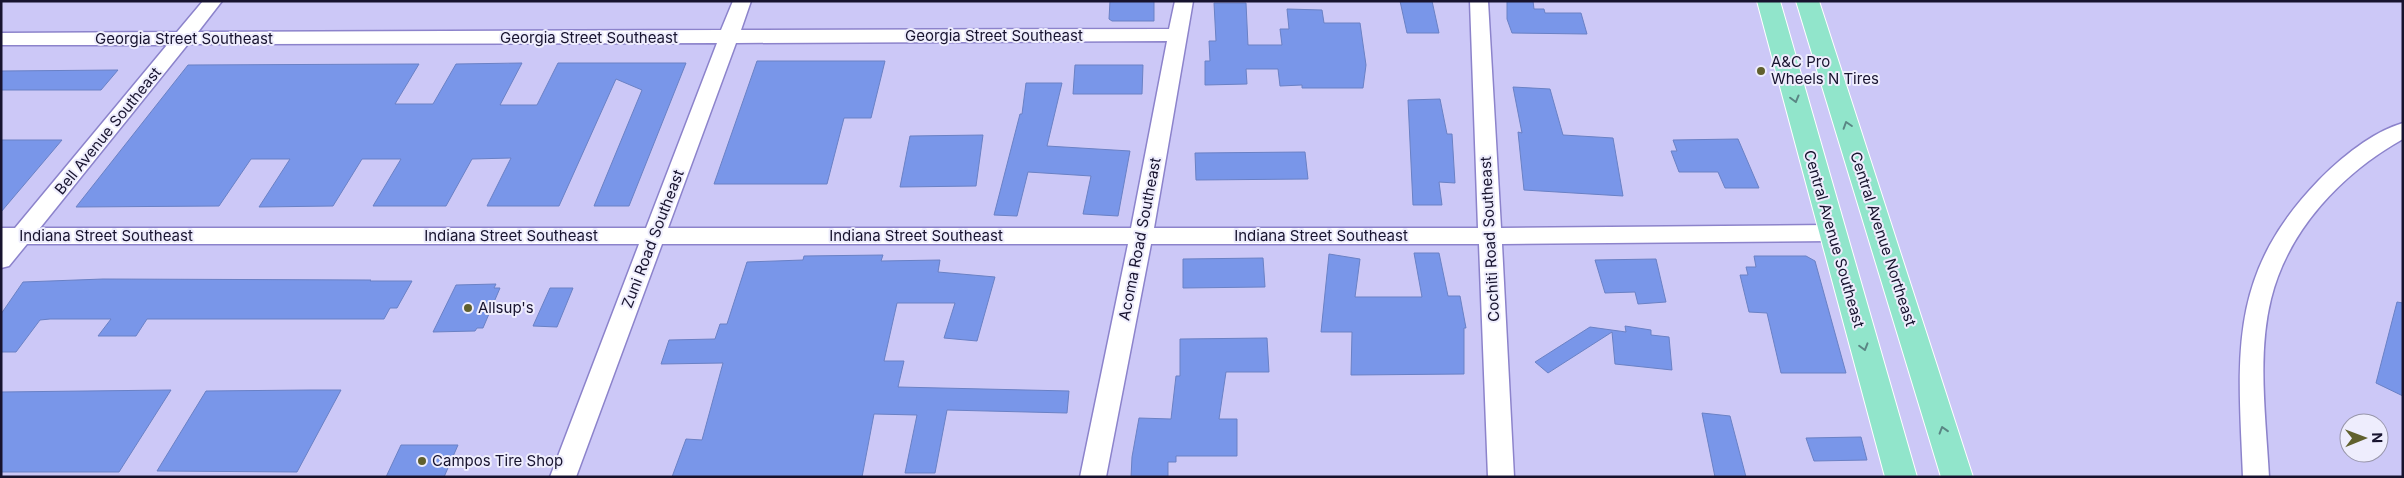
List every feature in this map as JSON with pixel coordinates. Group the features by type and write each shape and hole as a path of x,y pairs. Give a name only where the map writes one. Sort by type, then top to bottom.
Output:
{"main road":[{"name":"Central Avenue Southeast","path":"1768,1 1831,233 1901,477"},
{"name":"Central Avenue Northeast","path":"1807,1 1957,477"}],"street":[{"name":"Bell Avenue Southeast","path":"1,260 11,236 183,39 213,1"},
{"name":"Zuni Road Southeast","path":"563,477 742,1"},
{"name":"Acoma Road Southeast","path":"1093,477 1141,236 1184,1"},
{"name":"Cochiti Road Southeast","path":"1479,1 1501,477"},
{"name":"Georgia Street Southeast","path":"1,39 1178,35"},
{"path":"2256,477 2253,403 2256,319 2260,298 2268,275 2279,250 2309,205 2359,157 2403,130"},
{"name":"Indiana Street Southeast","path":"11,236 1489,236 1831,233"}],"building":[{"path":"1110,1 1154,1 1154,21 1112,21 1109,19"},
{"path":"1400,1 1432,1 1439,33 1407,33"},
{"path":"1507,1 1533,1 1534,9 1544,9 1545,13 1581,13 1587,34 1512,33 1507,19"},
{"path":"1214,3 1246,3 1248,45 1282,45 1280,29 1289,29 1287,9 1322,10 1324,23 1360,23 1366,65 1363,88 1302,88 1302,85 1280,86 1278,69 1246,69 1247,84 1205,85 1205,61 1210,61 1209,41 1216,41"},
{"path":"757,61 885,61 871,118 844,118 827,184 714,184"},
{"path":"522,63 500,105 537,105 558,63 686,63 629,206 594,206 642,90 616,79 559,206 487,206 511,158 472,159 446,206 373,206 401,159 362,159 333,206 259,207 290,159 251,159 219,206 76,207 188,65 419,64 395,104 433,104 456,64"},
{"path":"1075,65 1143,65 1142,94 1073,94"},
{"path":"118,70 101,90 1,90 1,71"},
{"path":"1026,83 1062,83 1047,146 1130,151 1118,216 1083,214 1091,176 1028,172 1017,216 994,215 1020,114 1022,114"},
{"path":"1513,87 1550,89 1563,135 1613,138 1623,196 1524,190 1518,132 1522,133"},
{"path":"1440,99 1447,134 1452,134 1455,183 1439,182 1442,205 1413,205 1408,100"},
{"path":"983,135 976,186 900,187 910,136"},
{"path":"1738,139 1759,188 1725,188 1718,172 1679,172 1671,151 1677,151 1673,140"},
{"path":"1,140 62,140 1,212"},
{"path":"1305,152 1308,179 1196,180 1195,153"},
{"path":"1414,253 1439,253 1448,296 1460,296 1466,328 1464,328 1464,374 1351,375 1352,332 1321,332 1329,254 1360,259 1355,297 1422,297"},
{"path":"883,255 881,261 940,260 938,272 995,277 977,341 944,338 955,303 897,303 884,361 904,361 898,387 1069,391 1067,413 947,410 935,473 905,473 917,415 874,414 862,477 672,477 686,439 702,440 723,363 661,364 669,340 715,339 720,324 727,324 747,262 803,260 804,256"},
{"path":"1754,256 1806,256 1815,261 1846,373 1781,373 1767,313 1749,312 1740,275 1748,275 1746,267 1756,267"},
{"path":"1263,258 1265,287 1183,288 1183,259"},
{"path":"1656,259 1666,302 1638,304 1635,292 1605,293 1595,260"},
{"path":"103,279 412,281 397,308 390,308 384,319 147,319 136,336 98,336 111,319 50,319 40,320 16,352 1,352 1,314 23,282"},
{"name":"Allsup's","path":"496,284 494,288 500,288 483,328 477,328 475,331 433,332 456,285"},
{"path":"550,288 573,288 557,327 533,326"},
{"path":"2397,302 2403,303 2403,396 2376,383"},
{"path":"1625,326 1651,330 1651,335 1669,337 1672,370 1615,364 1612,332 1548,373 1535,362 1590,327 1626,332"},
{"path":"1267,338 1269,372 1226,372 1219,419 1237,419 1237,456 1176,456 1176,462 1168,462 1168,477 1131,477 1132,457 1139,418 1171,419 1176,376 1180,376 1180,339"},
{"path":"171,390 119,472 1,472 1,392"},
{"path":"341,390 297,472 157,471 206,391"},
{"path":"1702,413 1730,416 1746,477 1715,477"},
{"path":"1861,437 1867,460 1814,461 1806,438"},
{"name":"Campos Tire Shop","path":"401,445 458,445 444,477 386,477"}],"place":[{"name":"A&C Pro Wheels N Tires","path":"1761,71"},
{"name":"Allsup's","path":"468,308"},
{"name":"Campos Tire Shop","path":"422,461"}]}
